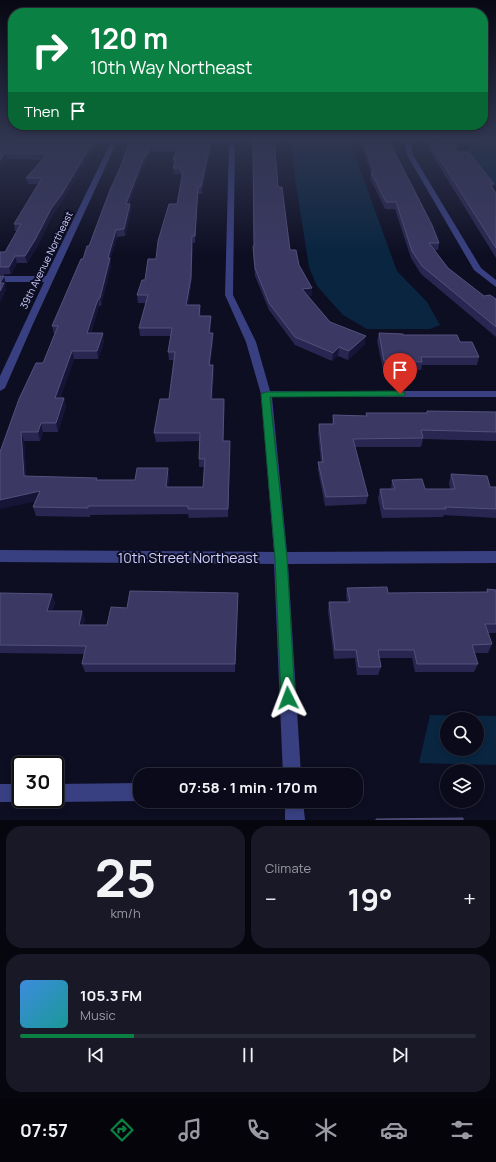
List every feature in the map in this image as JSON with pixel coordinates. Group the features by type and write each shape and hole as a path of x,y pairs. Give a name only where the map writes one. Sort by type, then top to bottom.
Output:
{"street":[{"name":"39th Avenue Northeast","path":"0,388 28,324 98,177"},
{"path":"231,177 229,295 251,342 266,394 281,558 292,768"},
{"path":"423,177 478,270 496,284"},
{"path":"0,279 50,279"},
{"path":"266,394 496,394"},
{"name":"10th Street Northeast","path":"0,556 496,558"},
{"path":"64,793 133,792"},
{"path":"0,793 12,793"},
{"path":"294,808 295,820"}],"water":[{"path":"363,177 397,271 427,302 440,325 430,329 367,329 343,315 317,286 309,267 295,178"},
{"path":"489,177 496,177 496,187"},
{"path":"430,715 440,715 440,756 484,756 484,716 496,716 496,765 419,763"}],"building":[{"path":"72,177 51,209 25,256 15,256 9,267 0,267 0,252 5,252 21,224 14,224 42,178 26,178"},
{"path":"116,177 136,177 126,204 130,204 124,229 116,230 108,258 110,258 100,298 98,299 87,333 103,333 97,351 72,351 55,398 64,398 56,423 41,423 38,432 21,432 24,476 97,478 96,480 135,480 137,468 168,468 166,487 203,487 205,459 199,459 200,433 154,433 160,399 169,399 175,352 168,352 172,328 139,328 148,295 137,295 142,280 145,280 148,259 156,259 158,241 169,204 177,204 182,177 203,177 201,187 198,187 195,236 192,236 191,278 186,305 200,305 199,316 211,316 209,333 213,333 209,365 213,365 211,399 224,399 223,441 230,441 228,509 188,509 188,506 88,506 88,508 33,507 40,491 0,500 0,452 19,399 36,363 43,363 58,326 52,326 81,259 83,259 87,246 89,246"},
{"path":"253,177 277,177 278,187 282,187 290,250 296,250 299,265 312,288 302,289 330,322 366,336 349,351 339,347 333,353 295,337 269,303 255,268"},
{"path":"374,177 408,177 432,225 439,243 429,243 448,268 484,296 490,295 496,299 496,327 422,266 412,251 396,202 386,202"},
{"path":"451,177 489,177 494,184 490,184 496,193 496,248"},
{"path":"0,276 4,276 0,283"},
{"path":"0,283 4,283 0,291"},
{"path":"379,333 403,335 457,335 460,342 472,342 479,357 421,357 422,362 384,361"},
{"path":"427,411 496,412 496,432 421,430 423,438 353,439 368,496 326,497 318,462 323,462 319,424 334,424 333,415 367,416 366,413 427,413"},
{"path":"451,474 487,476 490,487 496,487 496,509 445,507 446,509 384,509 380,489 395,489 392,480 422,479 425,489 455,489"},
{"path":"387,587 388,593 488,592 487,589 496,590 496,624 485,624 492,644 472,645 478,664 417,664 414,650 378,650 381,667 359,667 356,650 335,650 329,602 350,602 347,588"},
{"path":"130,591 238,593 235,664 82,664 86,646 0,645 0,593 52,594 47,611 82,611 79,625 107,625 111,607 127,608"},
{"path":"463,818 463,820 376,820 376,819"}],"route":[{"path":"288,698 281,558 266,394 400,394"}]}
